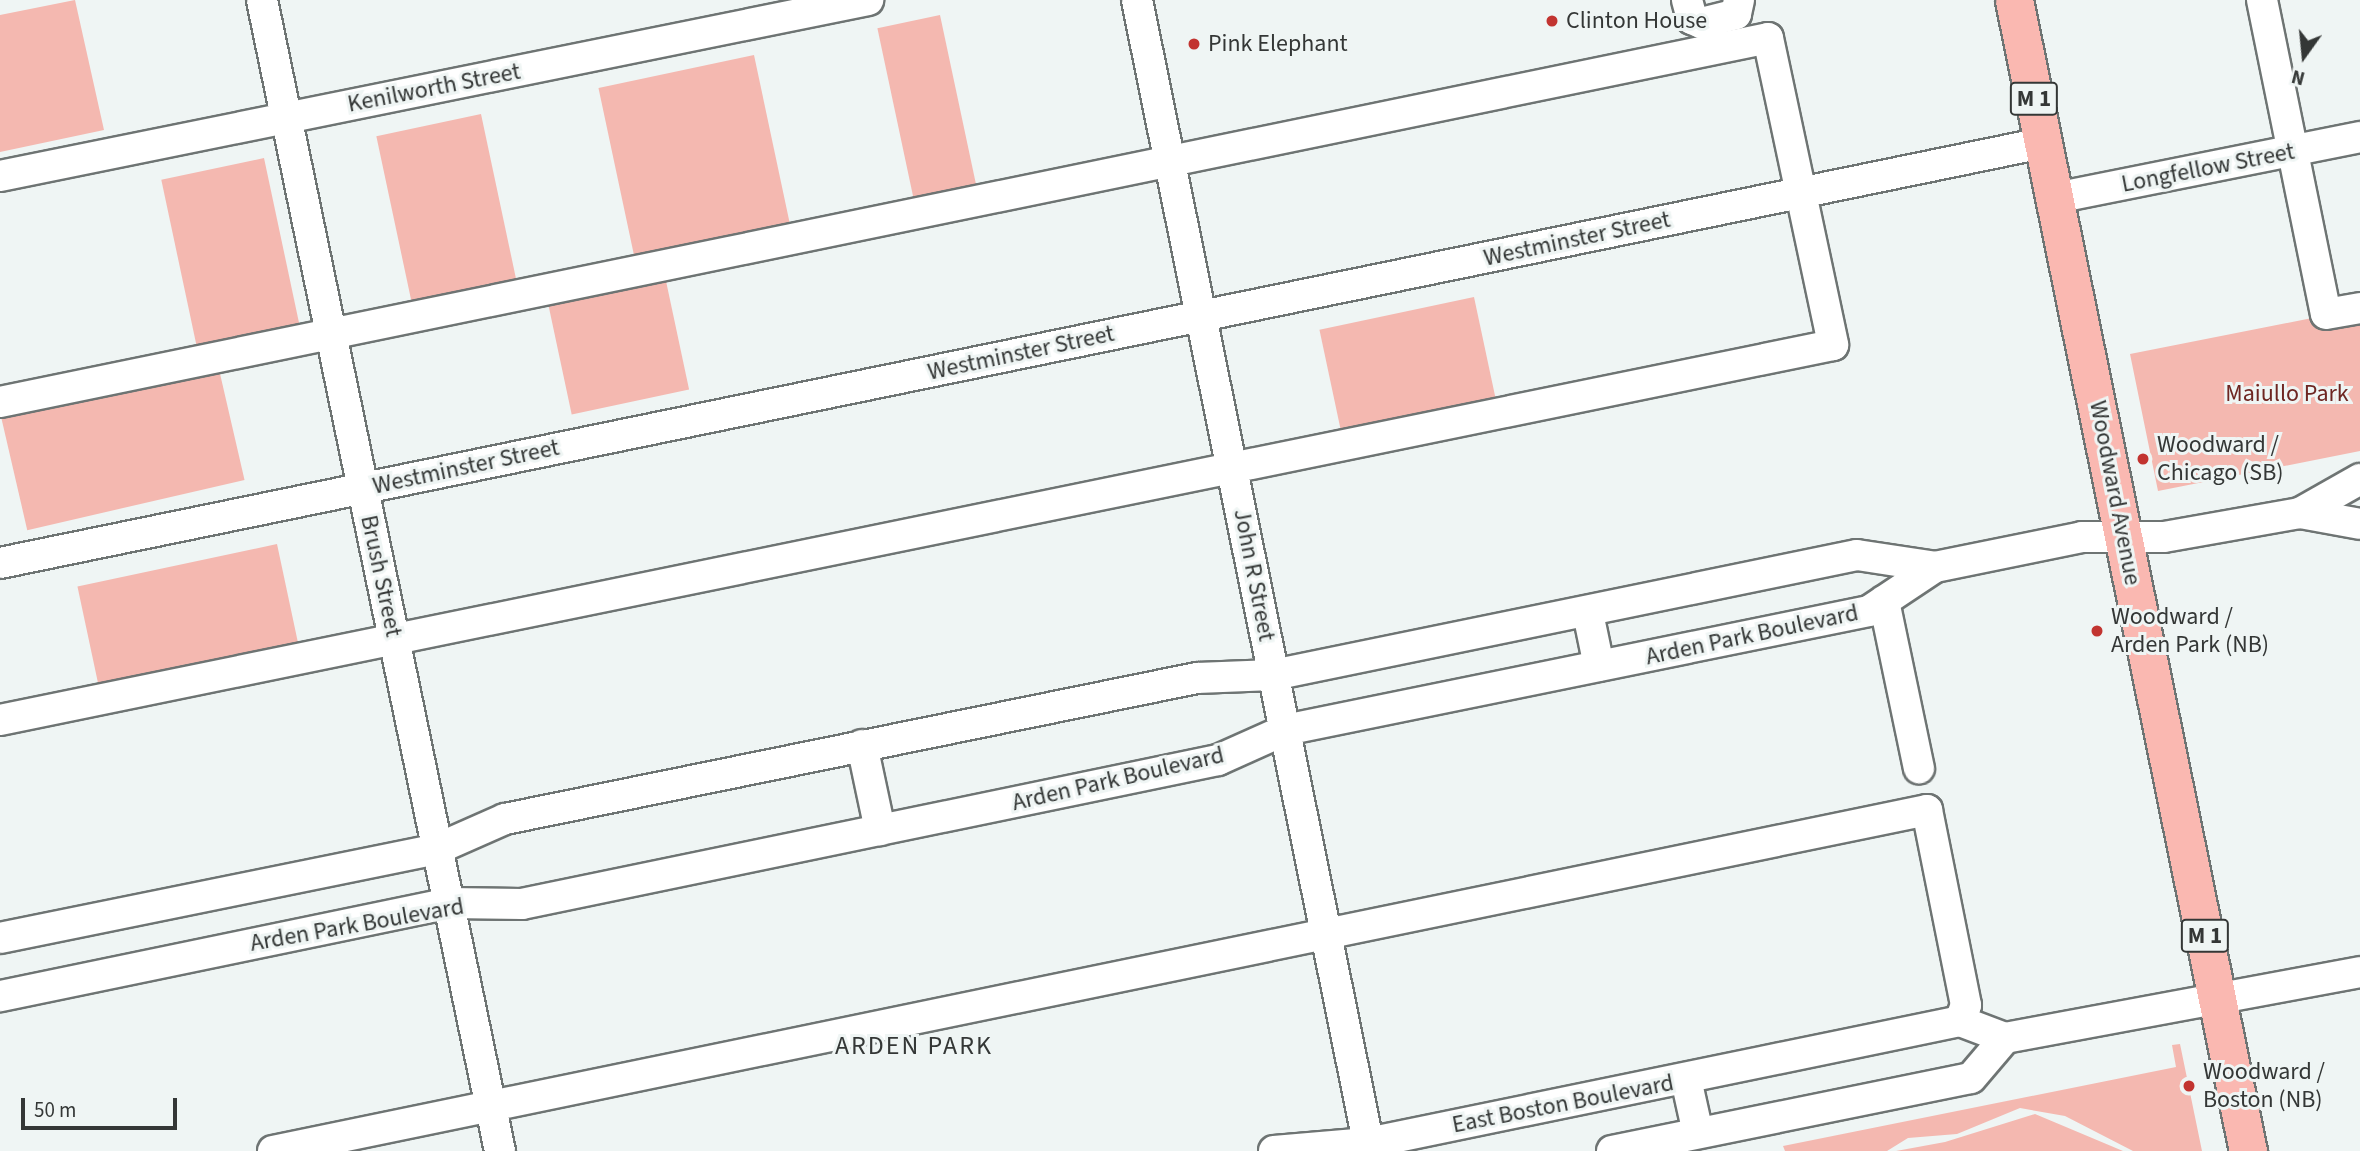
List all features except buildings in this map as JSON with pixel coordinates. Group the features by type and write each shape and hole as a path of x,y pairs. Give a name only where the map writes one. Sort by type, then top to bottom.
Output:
{"main road":[{"name":"Woodward Avenue","path":"2014,0 2248,1151"}],"street":[{"name":"Brush Street","path":"262,0 500,1151"},
{"name":"Kenilworth Street","path":"0,176 868,0"},
{"name":"John R Street","path":"1137,0 1369,1147"},
{"path":"1687,0 1692,19 1701,23 1736,14 1739,0"},
{"path":"2262,0 2326,314 2360,308"},
{"path":"0,402 1768,38 1833,345 0,720"},
{"name":"Longfellow Street","path":"2055,198 2360,137"},
{"name":"Westminster Street","path":"0,562 2043,143"},
{"path":"2300,513 2360,479"},
{"path":"2300,513 2360,524"},
{"name":"Arden Park Boulevard","path":"0,938 437,849 505,819 862,745 1198,678 1273,675 1588,613 1857,555 1935,567 2082,537 2164,537 2300,513"},
{"name":"Arden Park Boulevard","path":"0,996 450,903 522,904 1219,760 1285,730 1869,611 1935,567"},
{"path":"1884,601 1919,768"},
{"path":"1588,613 1599,666"},
{"path":"862,745 880,830"},
{"path":"273,1151 1927,810 1966,1005 1960,1021 2005,1038 2360,972"},
{"name":"East Boston Boulevard","path":"1274,1151 1369,1147 1960,1021"},
{"path":"1612,1151 1971,1078 2005,1038"},
{"name":"East Boston Boulevard","path":"1686,1079 1698,1133"}],"green space":[{"path":"75,0 104,130 0,152 0,15"},
{"path":"940,15 977,190 915,203 877,28"},
{"path":"754,55 791,228 635,261 598,88"},
{"path":"481,114 518,286 413,308 376,136"},
{"path":"264,158 300,329 198,351 161,180"},
{"path":"666,281 689,390 572,415 549,306"},
{"path":"1474,297 1497,404 1342,436 1319,330"},
{"name":"Maiullo Park","path":"2317,317 2319,327 2360,319 2360,451 2158,491 2130,354"},
{"path":"218,365 245,480 27,530 1,415"},
{"path":"277,544 299,647 99,689 77,586"},
{"path":"2180,1044 2202,1151 2133,1151 2065,1116 2020,1108 1957,1134 1908,1138 1887,1151 1785,1151 1783,1146 2176,1067 2172,1045"},
{"path":"2035,1114 2123,1151 1896,1151 1945,1142"}],"place":[{"name":"Clinton House","path":"1552,21"},
{"name":"Pink Elephant","path":"1194,44"},
{"name":"Woodward / Chicago (SB)","path":"2143,459"},
{"name":"Woodward / Arden Park (NB)","path":"2097,631"},
{"name":"Woodward / Boston (NB)","path":"2189,1086"}],"district":[{"name":"ARDEN PARK","path":"914,1046"}]}
